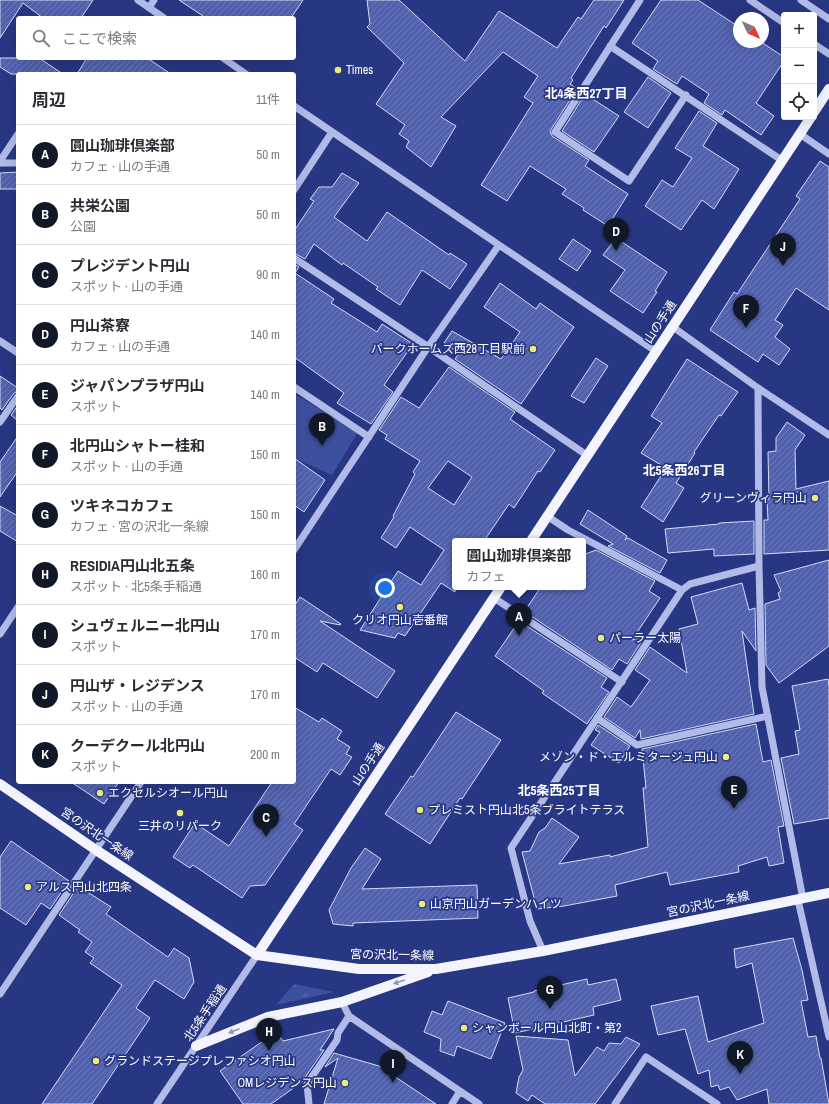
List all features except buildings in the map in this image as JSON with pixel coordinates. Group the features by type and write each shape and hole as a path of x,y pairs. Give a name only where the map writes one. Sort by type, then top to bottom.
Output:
{"main road":[{"path":"817,107 829,89"},
{"name":"山の手通","path":"533,538 809,120"},
{"name":"山の手通","path":"257,955 499,590"},
{"name":"宮の沢北一条線","path":"0,784 96,850 257,955 358,969 436,969 543,951 829,893"},
{"path":"196,1046 268,1017 342,1002 436,969"}],"street":[{"path":"138,0 161,16"},
{"path":"149,8 154,0"},
{"path":"640,0 555,132 629,182 686,96"},
{"path":"750,0 781,21"},
{"path":"801,0 829,19"},
{"path":"610,46 782,161"},
{"path":"817,46 829,54"},
{"path":"226,60 243,72"},
{"path":"296,107 657,352"},
{"path":"296,187 332,132"},
{"path":"800,134 829,154"},
{"path":"16,137 0,162 16,163"},
{"path":"296,547 428,347 499,245"},
{"path":"296,259 588,456"},
{"path":"673,327 758,388 829,436"},
{"path":"0,341 16,352"},
{"path":"296,388 369,437"},
{"path":"758,388 759,566 762,687 800,899 829,1037"},
{"path":"0,422 16,399"},
{"path":"547,516 583,538"},
{"path":"586,539 682,590"},
{"path":"543,951 530,921 512,848 682,590 690,584 759,566"},
{"path":"494,598 622,682"},
{"path":"0,634 16,610"},
{"path":"598,718 637,745 768,716"},
{"path":"0,994 140,784"},
{"name":"北5条手稲通","path":"157,1104 257,955"},
{"path":"342,1002 349,1016 479,1104"},
{"path":"308,1104 307,1084 337,1040 338,1033 349,1016"},
{"path":"615,1104 646,1057 717,1104"},
{"path":"452,1104 460,1091"}],"green space":[{"path":"296,395 358,432 332,475 298,460 296,462"},
{"path":"294,984 334,992 276,1005"}],"place":[{"name":"Times","path":"338,70"},
{"name":"円山茶寮","path":"616,251"},
{"name":"円山ザ・レジデンス","path":"783,266"},
{"name":"北円山シャトー桂和","path":"746,328"},
{"name":"パークホームズ西28丁目駅前","path":"533,349"},
{"name":"共栄公園","path":"322,446"},
{"name":"グリーンヴィラ円山","path":"815,498"},
{"name":"クリオ円山壱番館","path":"400,607"},
{"name":"圓山珈琲倶楽部","path":"519,636"},
{"name":"パーラー太陽","path":"601,638"},
{"name":"メゾン・ド・エルミタージュ円山","path":"726,757"},
{"name":"エクセルシオール円山","path":"100,793"},
{"name":"ジャパンプラザ円山","path":"734,809"},
{"name":"プレミスト円山北5条ブライトテラス","path":"420,810"},
{"name":"三井のリパーク","path":"180,813"},
{"name":"プレジデント円山","path":"266,837"},
{"name":"アルス円山北四条","path":"28,887"},
{"name":"山京円山ガーデンハイツ","path":"422,904"},
{"name":"ツキネコカフェ","path":"550,1009"},
{"name":"シャンボール円山北町・第2","path":"464,1028"},
{"name":"RESIDIA円山北五条","path":"269,1051"},
{"name":"グランドステージプレファシオ円山","path":"96,1061"},
{"name":"クーデクール北円山","path":"740,1074"},
{"name":"OMレジデンス円山","path":"345,1083"},
{"name":"シュヴェルニー北円山","path":"393,1083"}],"district":[{"name":"北4条西27丁目","path":"586,93"},
{"name":"北5条西26丁目","path":"684,470"},
{"name":"北5条西25丁目","path":"559,790"}]}
